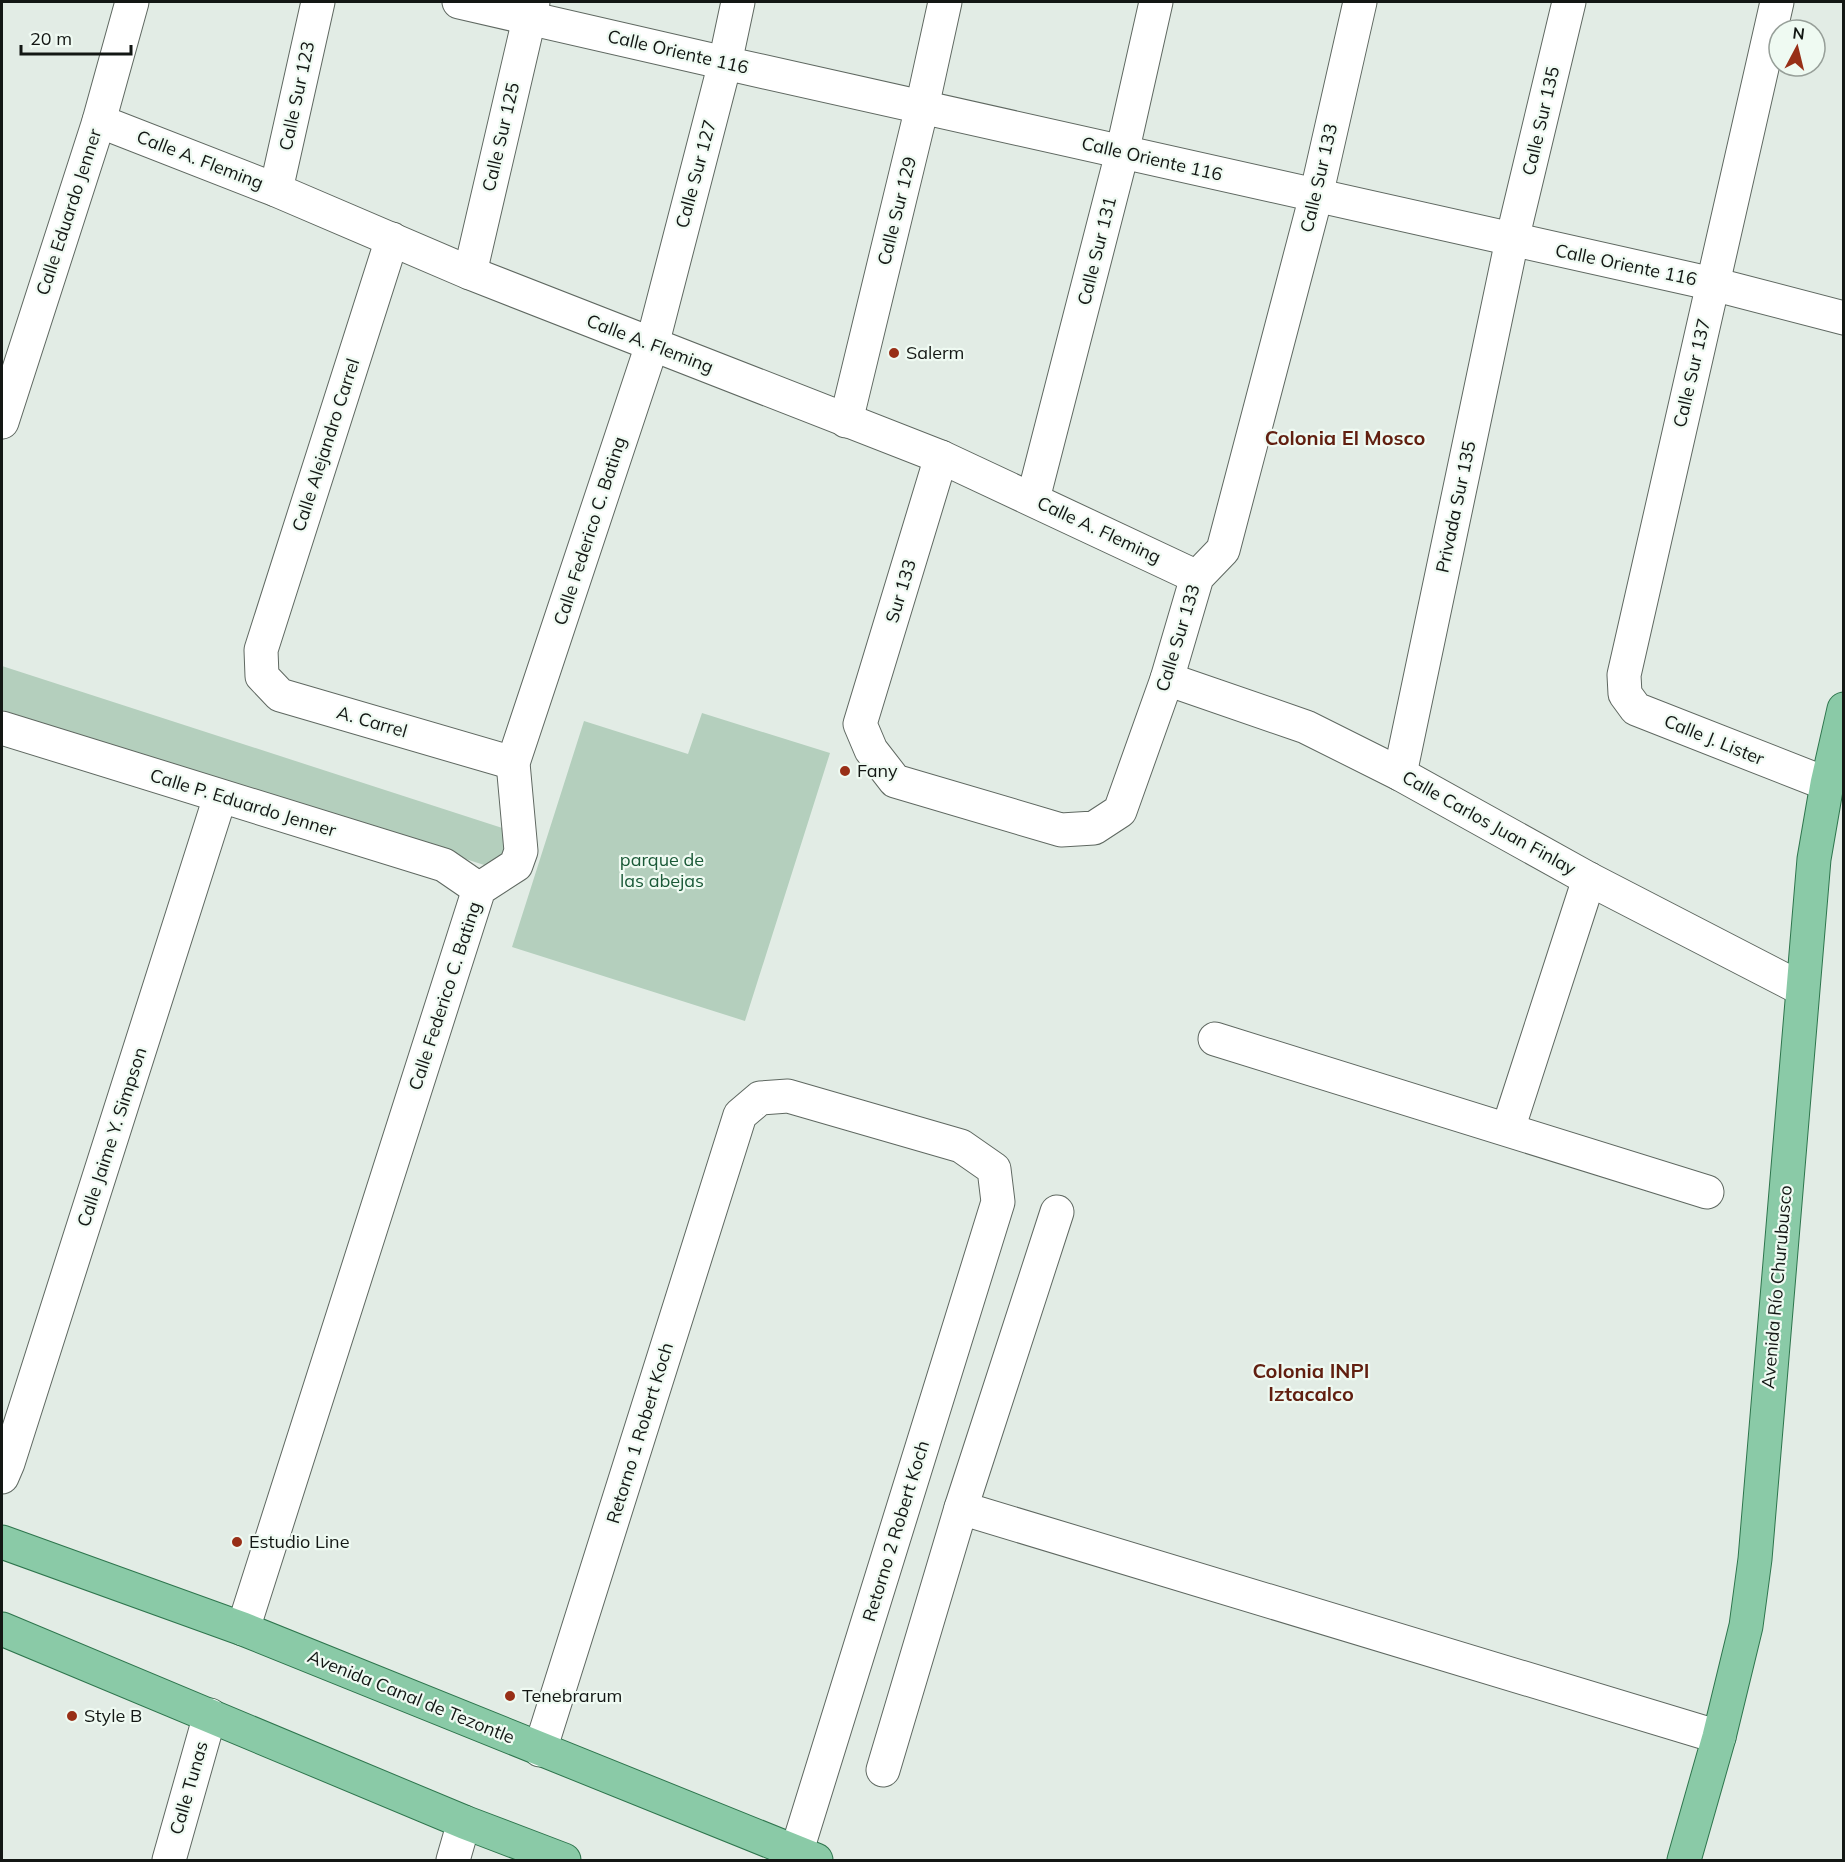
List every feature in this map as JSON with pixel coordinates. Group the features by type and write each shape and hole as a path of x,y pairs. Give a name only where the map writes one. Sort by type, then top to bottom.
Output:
{"main road":[{"name":"Avenida Río Churubusco","path":"1684,1860 1719,1737 1746,1626 1755,1559 1814,859 1827,784 1844,709"},
{"name":"Avenida Canal de Tezontle","path":"2,1542 243,1629 802,1858"},
{"path":"2,1629 464,1821 564,1860"}],"street":[{"name":"Calle Eduardo Jenner","path":"2,422 99,121 132,2"},
{"name":"Calle Sur 123","path":"276,190 318,2"},
{"name":"Calle Oriente 116","path":"459,2 531,9 725,63 1713,284 1844,318"},
{"name":"Calle Sur 127","path":"652,345 725,63 738,2"},
{"name":"Calle Sur 129","path":"846,420 922,107 945,2"},
{"name":"Calle Sur 131","path":"1033,500 1122,153 1156,2"},
{"name":"Calle Sur 133","path":"860,724 871,750 895,780 1061,830 1094,828 1120,811 1167,679 1197,577 1224,550 1316,196 1360,2"},
{"name":"Calle Sur 135","path":"1512,240 1569,2"},
{"name":"Calle Sur 137","path":"1624,675 1777,2"},
{"name":"Calle Sur 125","path":"470,273 531,9"},
{"name":"Calle A. Fleming","path":"99,121 276,190 470,273 941,457 1197,577"},
{"name":"Calle Alejandro Carrel","path":"261,650 392,239"},
{"name":"Privada Sur 135","path":"1400,774 1512,240"},
{"name":"Calle Federico C. Bating","path":"243,1629 479,889 516,866 520,851 513,763 652,345"},
{"name":"Sur 133","path":"860,724 941,457"},
{"name":"A. Carrel","path":"261,650 262,676 280,694 513,763"},
{"name":"Calle J. Lister","path":"1624,675 1625,694 1636,709 1827,784"},
{"name":"Calle Carlos Juan Finlay","path":"1167,679 1306,727 1400,774 1588,879 1802,989"},
{"name":"Calle P. Eduardo Jenner","path":"2,728 444,865 479,889"},
{"name":"Calle Jaime Y. Simpson","path":"2,1477 220,797"},
{"path":"1508,1129 1588,879"},
{"path":"1215,1039 1707,1192"},
{"name":"Retorno 1 Robert Koch","path":"540,1750 740,1116 760,1098 789,1096 962,1146 994,1169 998,1202"},
{"name":"Retorno 2 Robert Koch","path":"802,1858 998,1202"},
{"path":"883,1770 961,1508 1057,1212"},
{"path":"961,1508 1719,1737"},
{"name":"Calle Tunas","path":"169,1860 210,1715"},
{"path":"453,1860 464,1821"}],"green space":[{"path":"2,666 524,835 506,872 2,710"},
{"name":"parque de las abejas","path":"702,713 830,753 745,1021 512,947 584,721 688,754"}],"place":[{"name":"Salerm","path":"894,353"},
{"name":"Fany","path":"845,771"},
{"name":"Estudio Line","path":"237,1542"},
{"name":"Tenebrarum","path":"510,1696"},
{"name":"Style B","path":"72,1716"}],"district":[{"name":"Colonia El Mosco","path":"1345,438"},
{"name":"Colonia INPI Iztacalco","path":"1311,1382"}]}
